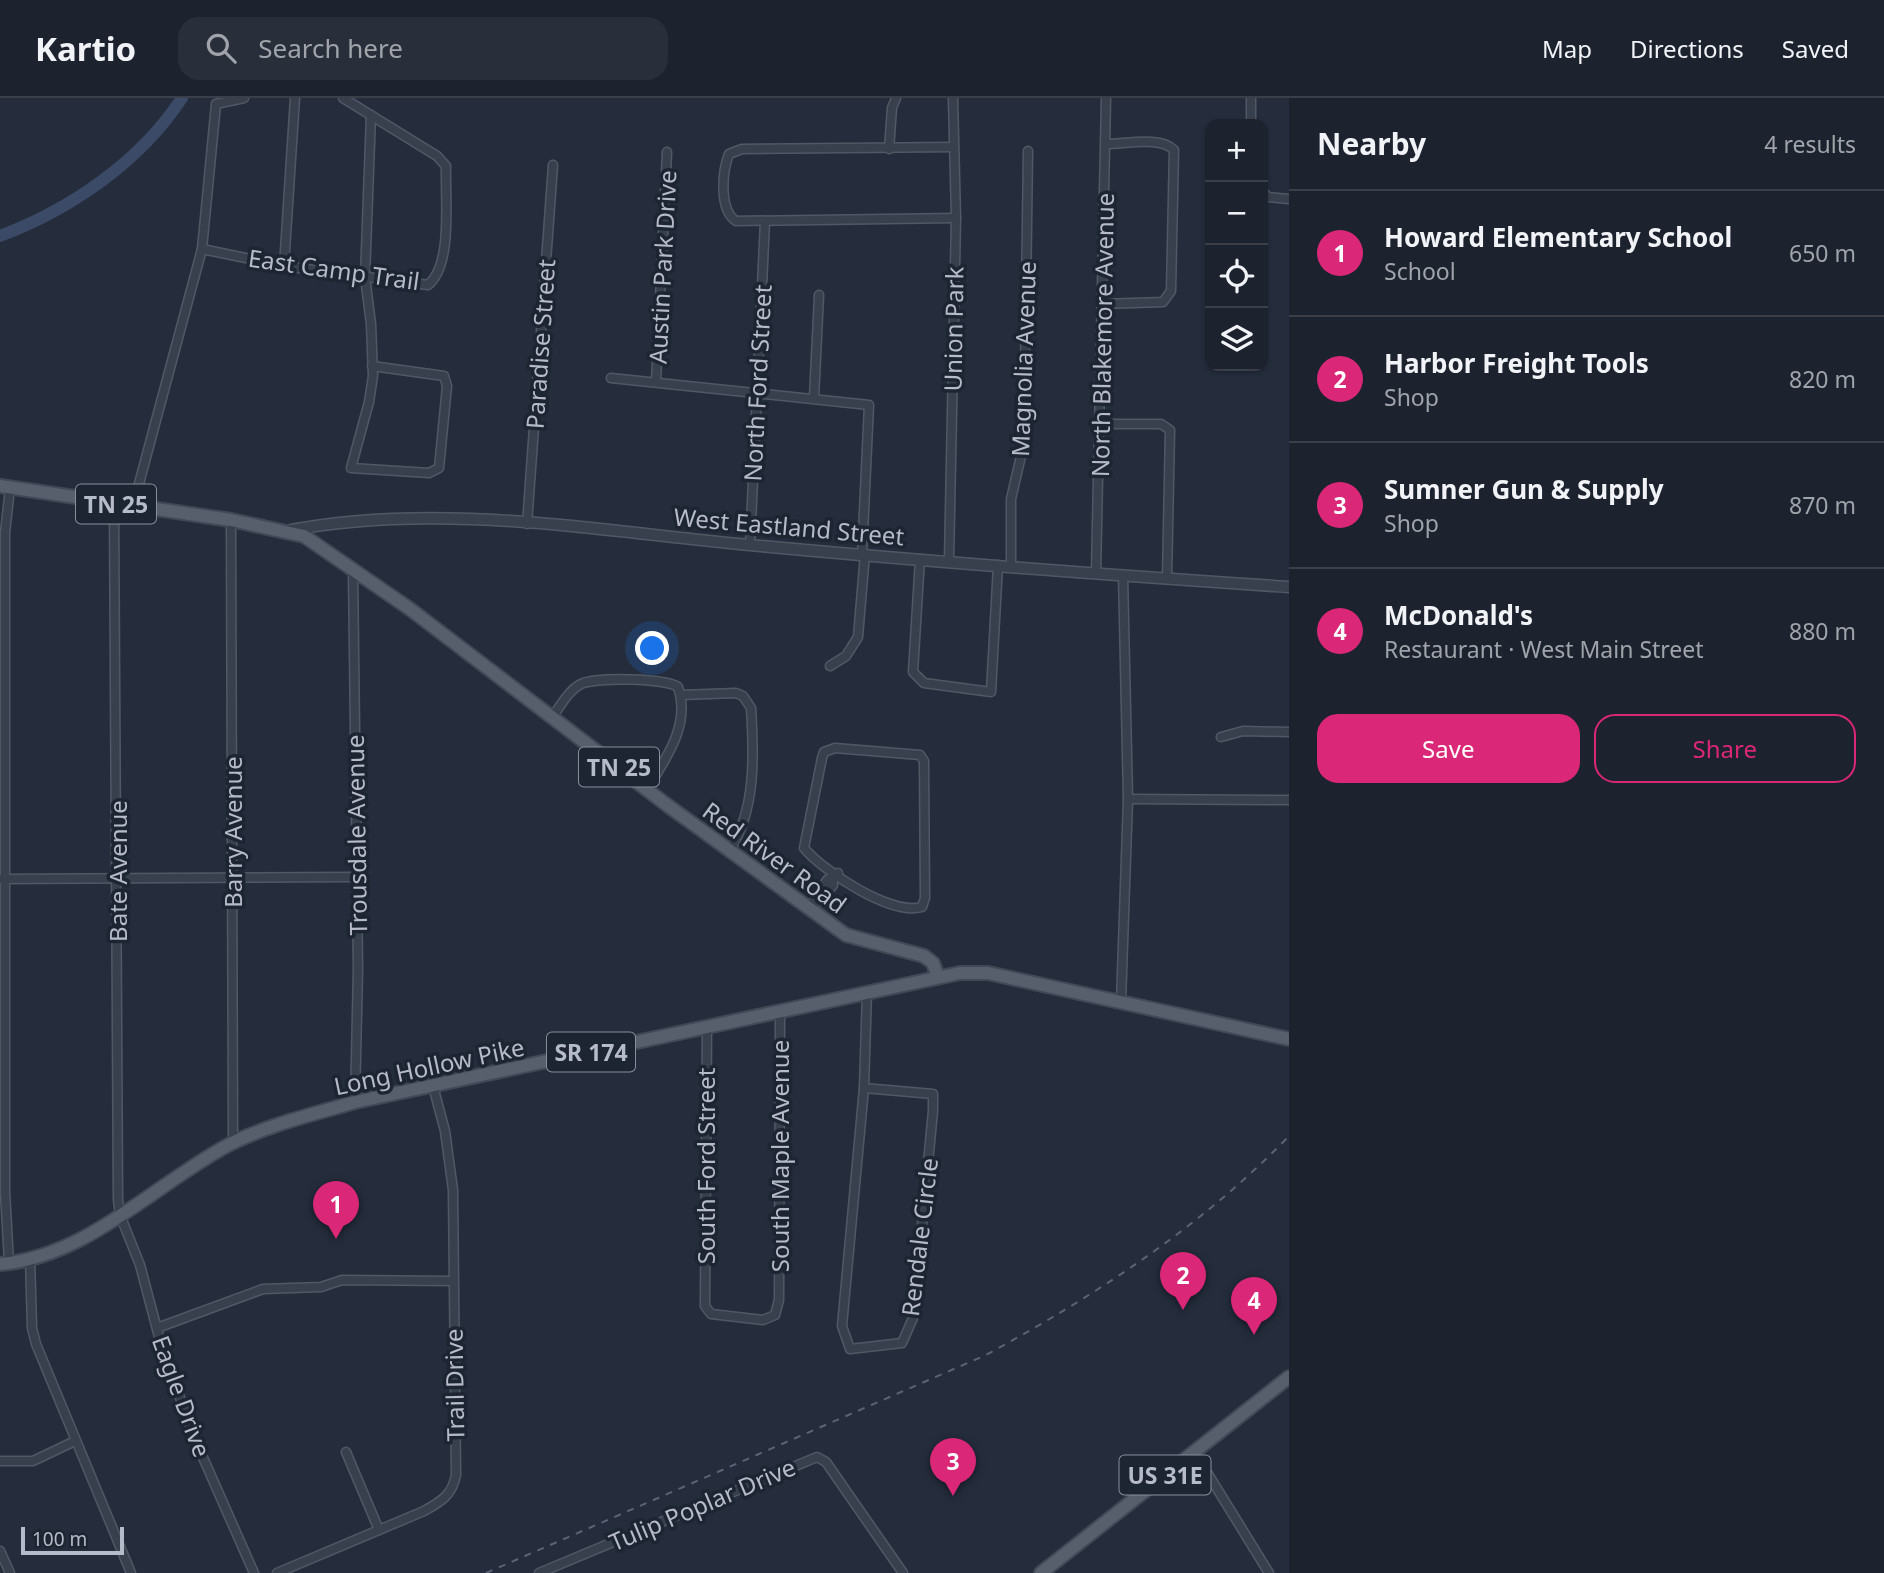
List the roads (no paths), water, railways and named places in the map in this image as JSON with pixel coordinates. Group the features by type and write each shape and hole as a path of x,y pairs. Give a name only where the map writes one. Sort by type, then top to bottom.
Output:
{"main road":[{"name":"TN 25","path":"5,487 232,520"},
{"name":"West Eastland Street","path":"232,520 304,536"},
{"name":"Red River Road","path":"304,536 353,568 647,789 858,940 925,956 933,963 938,977"},
{"path":"938,977 960,973 988,973 1289,1039"},
{"name":"Long Hollow Pike","path":"4,1264 61,1247 120,1215 233,1143 289,1121 355,1102 938,977"},
{"name":"US 31E","path":"1041,1573 1289,1377"}],"street":[{"path":"133,506 202,248 216,104 244,98"},
{"path":"284,266 295,98"},
{"name":"East Camp Trail","path":"202,248 284,266 428,285 438,277 444,262 446,166 437,156 343,98"},
{"path":"889,149 892,108 896,98"},
{"name":"Union Park","path":"949,560 956,218 953,98"},
{"name":"North Blakemore Avenue","path":"1096,573 1106,98"},
{"path":"1251,98 1251,119"},
{"path":"371,115 365,277 372,366 369,402 351,468 429,473 439,468 447,386 444,376 372,366"},
{"path":"1103,304 1163,302 1171,291 1174,150 1169,145 1159,143 1106,144"},
{"path":"954,147 734,150 727,159 726,208 736,221 956,218"},
{"name":"Magnolia Avenue","path":"1011,566 1012,499 1024,443 1028,151"},
{"name":"Austin Park Drive","path":"656,382 667,152"},
{"name":"Paradise Street","path":"527,524 553,165"},
{"path":"1268,197 1289,199"},
{"name":"North Ford Street","path":"750,545 765,221"},
{"path":"814,398 819,295"},
{"path":"611,378 869,405 858,637 846,656 830,666"},
{"path":"1101,424 1161,424 1170,430 1167,579"},
{"path":"4,1264 5,487"},
{"name":"Bate Avenue","path":"114,504 120,1215"},
{"name":"West Eastland Street","path":"286,531 317,525 450,519 1289,587"},
{"name":"Barry Avenue","path":"232,520 233,1143"},
{"path":"920,559 913,671 924,683 991,692 998,565"},
{"name":"Trousdale Avenue","path":"353,568 355,1102"},
{"path":"1121,1002 1128,799 1123,575"},
{"path":"553,716 570,692 589,681 672,682 681,695 675,744 647,789"},
{"path":"681,695 736,693 743,696 751,708 749,796 742,829 730,850"},
{"path":"1221,737 1244,731 1289,732"},
{"path":"835,748 920,755 924,761 924,904 916,909 886,904 835,876 804,848 824,752 835,748"},
{"path":"1128,799 1289,800"},
{"path":"812,905 820,901 833,886 835,876"},
{"path":"3,879 232,880 356,877"},
{"name":"Rendale Circle","path":"864,1088 933,1094 933,1111 913,1318 902,1343 850,1349 842,1326 864,1088 867,992"},
{"name":"South Maple Avenue","path":"705,1306 711,1314 763,1320 775,1315 779,1300 780,1012"},
{"name":"South Ford Street","path":"705,1306 707,1026"},
{"name":"Trail Drive","path":"277,1573 444,1500 453,1489 456,1475 453,1189 445,1131 433,1086"},
{"name":"Eagle Drive","path":"120,1215 140,1265 157,1328 193,1435 254,1573"},
{"path":"30,1258 36,1344 131,1573"},
{"path":"157,1328 263,1289 321,1287 342,1280 453,1281"},
{"path":"0,1461 33,1461 75,1441"},
{"path":"346,1452 379,1530"},
{"path":"1195,1452 1269,1573"},
{"name":"Tulip Poplar Drive","path":"539,1573 817,1457 826,1462 903,1573"},
{"path":"0,1550 10,1573"}],"waterway":[{"path":"0,236 52,212 102,181 146,143 182,98"}],"railway":[{"path":"486,1573 986,1355 1067,1308 1146,1257 1220,1200 1289,1136"}],"place":[{"name":"Howard Elementary School","path":"336,1239"},
{"name":"Harbor Freight Tools","path":"1183,1310"},
{"name":"McDonald's","path":"1254,1335"},
{"name":"Sumner Gun & Supply","path":"953,1496"}]}
